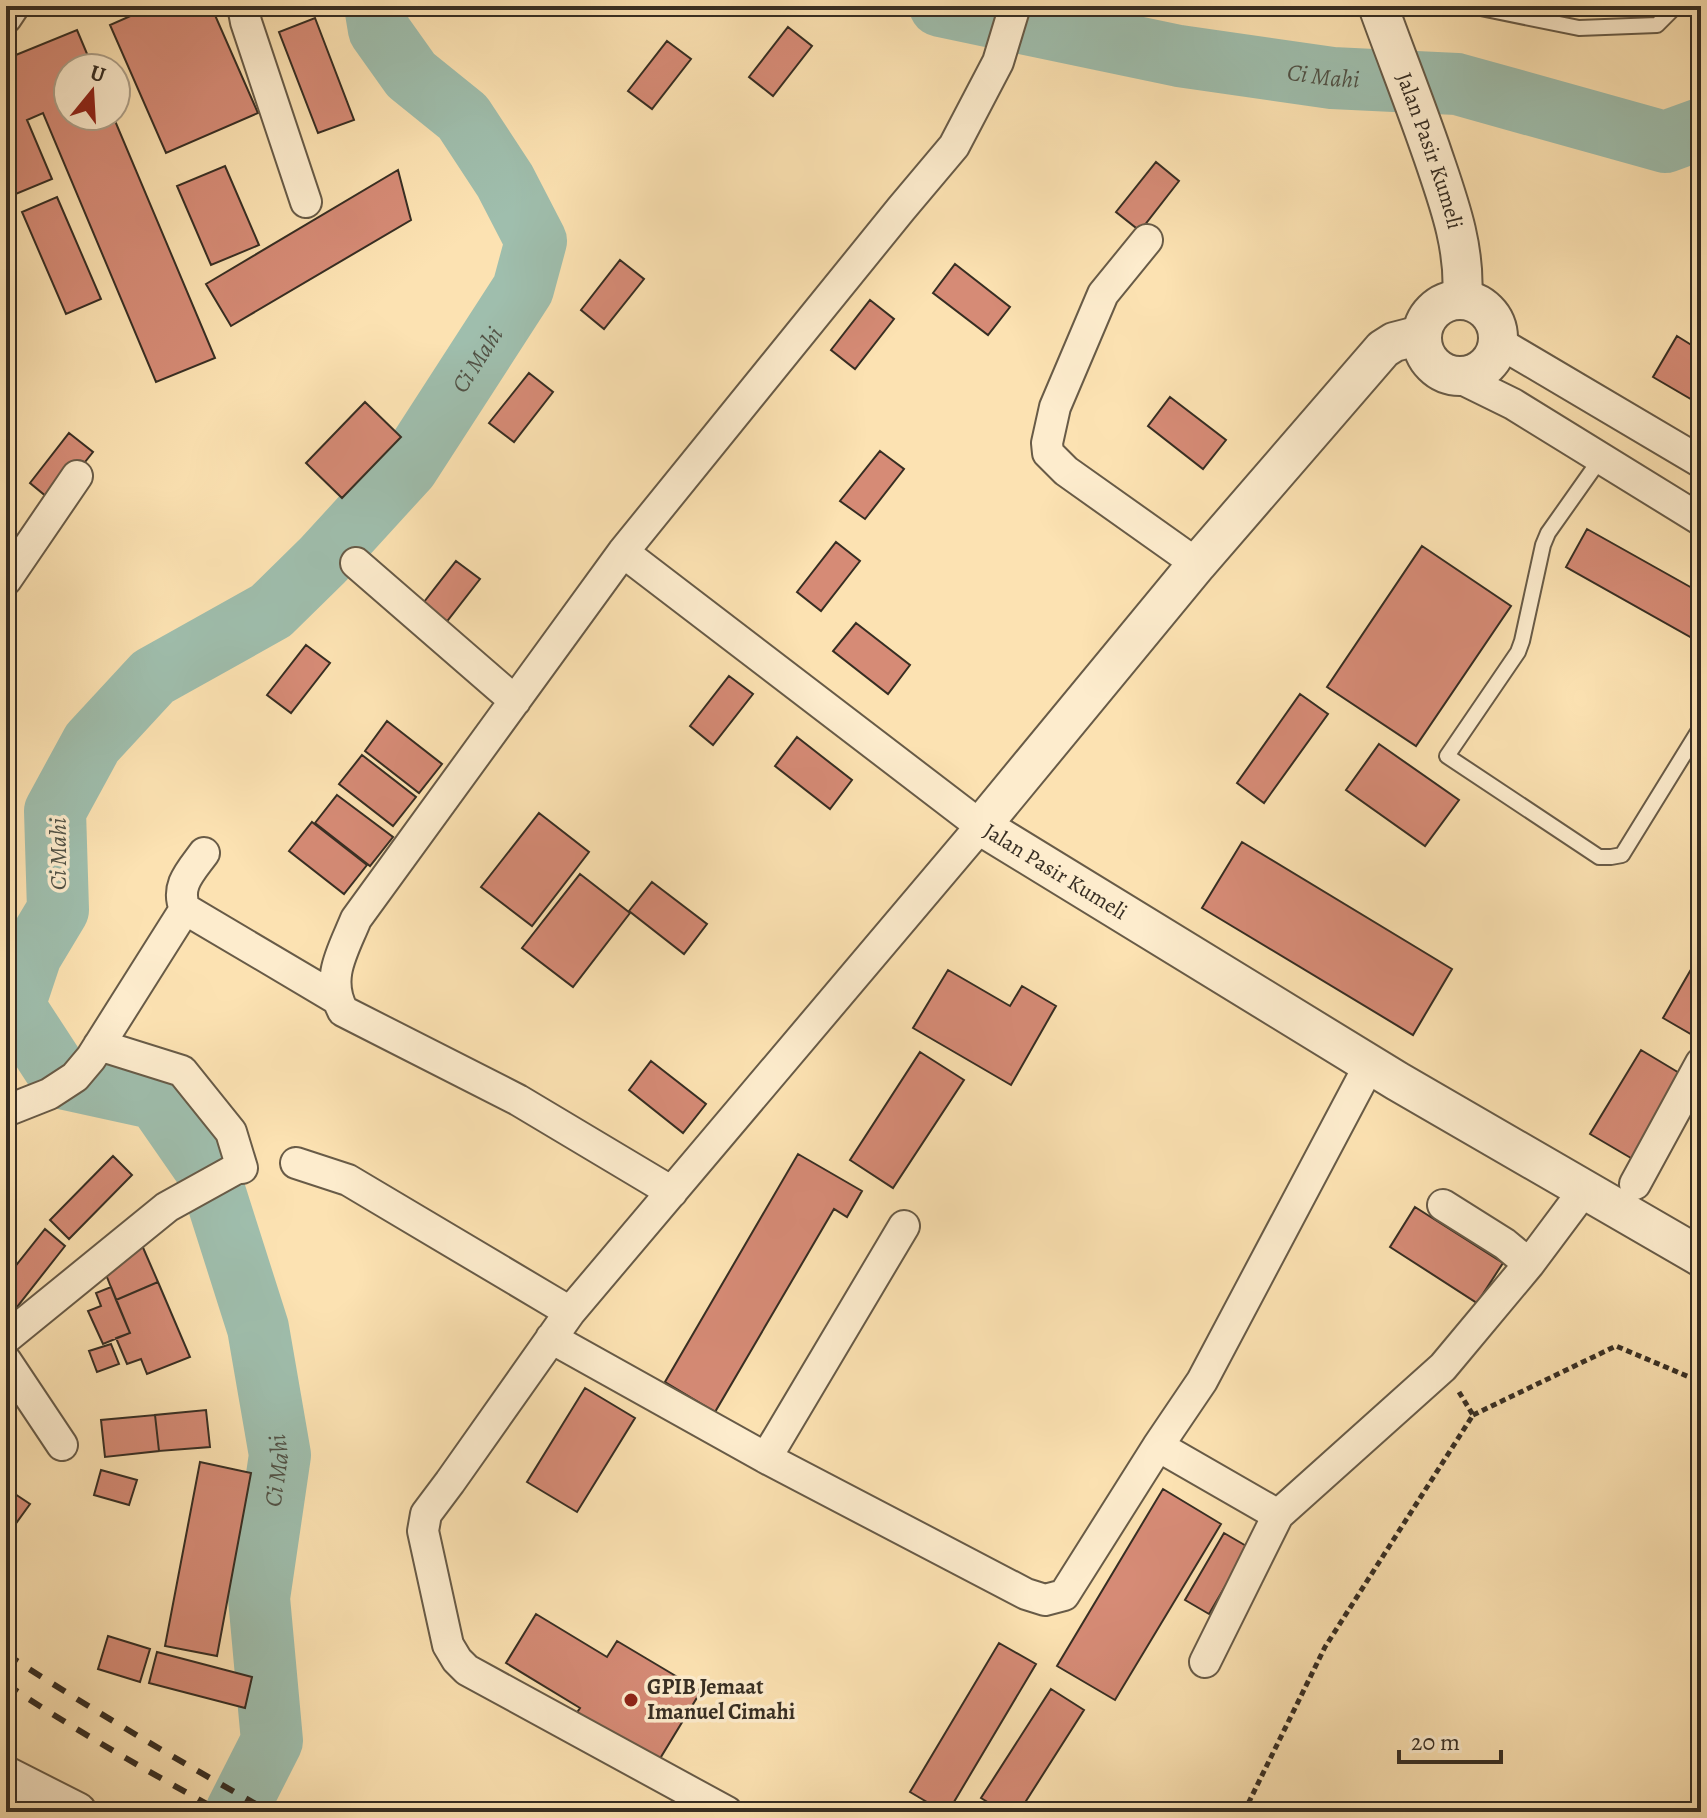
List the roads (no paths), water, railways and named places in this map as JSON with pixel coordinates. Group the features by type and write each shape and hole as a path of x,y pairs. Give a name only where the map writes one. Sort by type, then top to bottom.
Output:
{"street":[{"path":"6,18 14,6"},
{"path":"243,6 306,202"},
{"path":"672,1192 518,1100 343,1011 334,985 339,961 356,919 623,552 954,146 991,78 1015,6"},
{"name":"Jalan Pasir Kumeli","path":"1381,14 1455,219 1464,276 1462,299"},
{"path":"1147,240 1103,294 1055,407 1047,443 1048,453 1066,471 1197,564"},
{"path":"1456,376 1476,373 1492,360 1498,342 1495,321 1482,305 1462,299 1442,303 1427,316 1421,335 1424,354 1437,370 1513,404 1701,520"},
{"name":"Jalan Pasir Kumeli","path":"1421,335 1394,342 1383,349 1197,564 981,826 1370,1064 1701,1257"},
{"path":"1498,342 1701,462"},
{"path":"6,580 77,476"},
{"path":"623,552 981,826 570,1312 426,1514 423,1531 448,1645 467,1670 727,1812"},
{"path":"356,563 515,701"},
{"path":"204,853 182,886 181,900 185,909 337,999"},
{"path":"6,1111 49,1094 75,1077 95,1051 185,909"},
{"path":"6,1338 167,1207 237,1169 231,1132 182,1071 95,1051"},
{"path":"1635,1184 1701,1063"},
{"path":"551,1338 766,1458 1026,1594 1045,1600 1064,1595 1202,1381 1370,1064"},
{"path":"296,1163 348,1180 570,1312"},
{"path":"1205,1662 1278,1515 1443,1367 1529,1264 1585,1189"},
{"path":"1443,1205 1505,1244 1529,1264"},
{"path":"766,1458 904,1226"},
{"path":"6,1361 62,1445"},
{"path":"1158,1446 1278,1515"},
{"path":"6,1776 77,1812"}],"lane":[{"path":"1471,6 1579,28 1657,25 1676,6"},
{"path":"1601,458 1548,533 1518,652 1447,756 1599,857 1611,857 1622,855 1701,727"}],"waterway":[{"name":"Ci Mahi","path":"236,1812 272,1741 259,1598 280,1455 258,1328 209,1174 157,1099 61,1078 14,1006 31,955 58,910 55,811 92,743 153,677 271,611 323,560 408,467 523,289 536,241 505,181 463,117 411,75 379,30 375,6"},
{"name":"Ci Mahi","path":"940,6 1179,56 1332,78 1457,84 1665,142 1701,129"}],"railway":[{"path":"6,1654 270,1812"},
{"path":"6,1684 221,1812"}],"place":[{"name":"GPIB Jemaat Imanuel Cimahi","path":"631,1700"}]}
